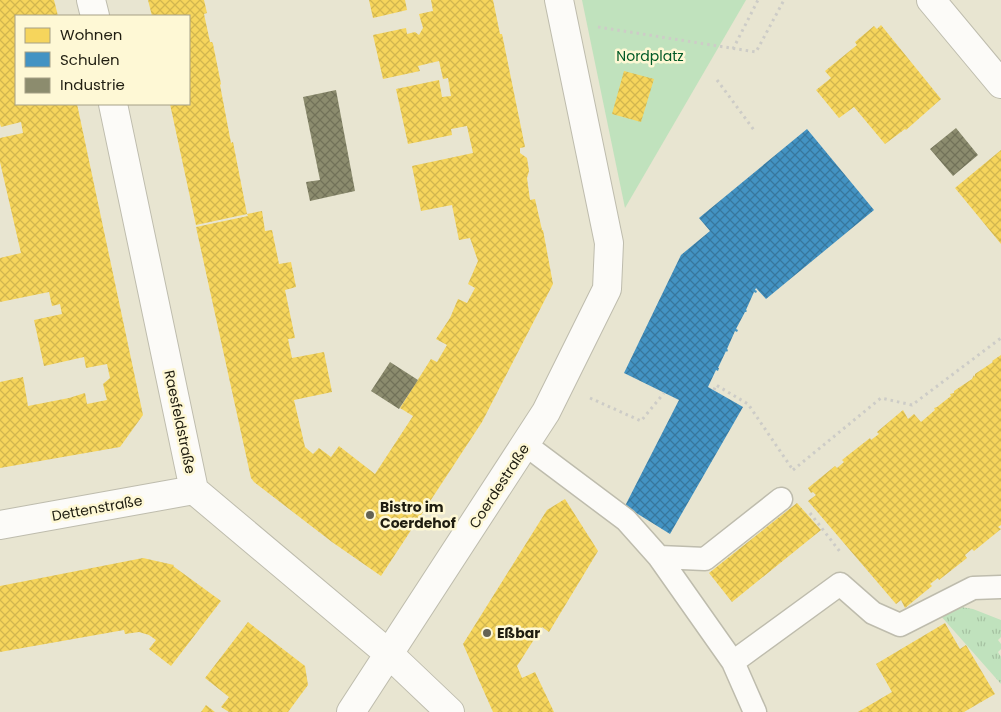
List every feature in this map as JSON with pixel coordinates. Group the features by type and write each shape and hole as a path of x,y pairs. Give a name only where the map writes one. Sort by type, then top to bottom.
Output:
{"street":[{"path":"91,0 94,15"},
{"path":"931,0 1001,84"},
{"name":"Coerdestraße","path":"351,712 546,412 606,289 609,243 561,11"},
{"name":"Raesfeldstraße","path":"113,105 194,490 389,654 450,712"},
{"name":"Dettenstraße","path":"0,525 194,490"}],"lane":[{"path":"526,445 626,520 659,557 733,662 755,712"},
{"path":"659,557 705,559 781,499"},
{"path":"733,662 840,584 873,613 900,625 973,588 1001,588"}],"path":[{"path":"733,49 758,0"},
{"path":"561,11 733,49 756,52 784,0"},
{"path":"717,80 754,130"},
{"path":"846,560 798,497 786,507 773,488 881,398 912,405 1001,338"},
{"path":"560,384 641,421 664,393"},
{"path":"714,390 716,385 748,404 793,470"}],"green space":[{"name":"Nordplatz","path":"582,0 746,0 625,208"},
{"path":"955,606 973,609 1001,620 1001,637 998,640 1001,644 1001,649 998,652 1001,657 1001,684 940,615"}],"building: Wohnen":[{"path":"0,0 54,0 58,15 15,15 15,105 77,105 143,415 120,447 0,468 0,382 23,377 28,406 85,393 87,404 107,400 103,384 110,378 107,364 86,368 84,357 44,366 34,320 62,314 60,304 52,306 49,292 0,302 0,258 21,253 0,162 0,138 23,133 21,122 1,127"},
{"path":"148,0 204,0 207,13 204,14 210,42 213,44 231,143 233,142 247,214 196,225 170,105 190,105 190,15 152,15"},
{"path":"369,0 405,0 407,10 373,18"},
{"path":"431,0 493,0 500,34 502,34 525,147 520,148 520,153 527,158 530,200 535,199 553,284 482,422 381,576 332,542 251,478 196,227 248,216 247,214 262,211 265,231 272,230 279,264 291,262 296,287 285,290 295,338 288,339 292,358 324,352 332,392 294,400 305,447 313,454 319,448 331,457 339,446 375,474 413,416 400,408 431,359 437,362 447,345 436,339 450,318 458,299 467,303 475,288 468,284 478,261 470,238 459,240 452,205 421,211 412,166 473,153 467,126 451,129 452,135 408,144 396,89 439,80 442,97 451,96 448,78 443,79 439,61 418,66 420,71 383,79 373,35 406,28 407,34 415,32 419,35 423,28 419,14 433,11"},
{"path":"881,25 941,99 906,130 885,144 854,107 839,118 816,90 831,78 825,71 857,45 855,42 874,26 877,29"},
{"path":"624,71 654,79 641,122 612,114"},
{"path":"1001,150 1001,244 955,188"},
{"path":"1001,355 1001,525 998,527 1001,529 974,551 972,549 965,555 967,558 939,580 938,578 930,584 932,586 905,608 901,600 896,604 808,501 816,495 813,492 811,493 808,488 835,466 837,468 844,462 842,460 870,438 871,440 879,434 877,432 903,410 908,419 914,414 921,422 935,410 934,408 951,396 950,394 972,379 974,375 975,377 975,374"},
{"path":"565,499 598,551 549,632 542,627 517,666 522,678 535,672 554,712 493,712 463,644 547,510"},
{"path":"797,503 821,530 732,602 709,573"},
{"path":"143,558 174,565 221,601 171,666 149,649 156,640 149,635 139,632 125,634 124,630 0,652 0,586"},
{"path":"248,622 305,666 308,685 288,712 229,712 221,707 229,697 205,678"},
{"path":"945,623 960,649 966,645 995,694 964,712 858,712 892,692 876,664"},
{"path":"206,705 215,712 201,712"}],"building: Schulen":[{"path":"807,129 874,210 766,299 756,288 755,290 757,291 756,293 754,292 747,311 736,329 738,330 737,332 735,331 718,371 716,370 708,387 743,407 670,534 625,506 679,400 624,373 681,255 710,231 699,218"}],"building: Industrie":[{"path":"336,90 355,191 310,201 306,182 320,180 303,97"},
{"path":"956,128 978,155 953,176 930,149"},
{"path":"390,362 418,380 399,409 371,391"}],"place":[{"name":"Bistro im Coerdehof","path":"370,515"},
{"name":"Eßbar","path":"487,633"}]}
